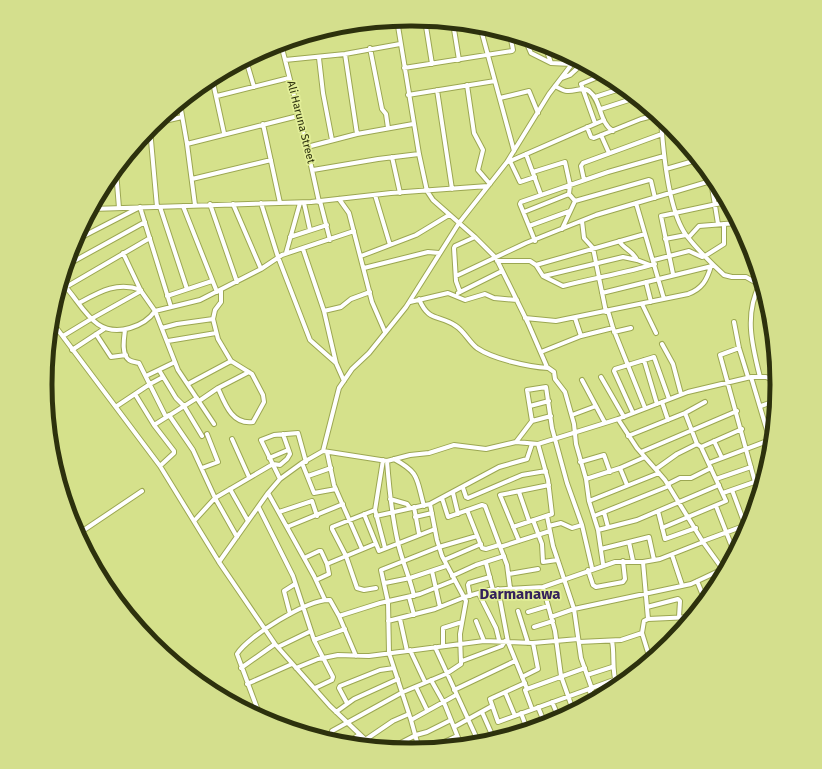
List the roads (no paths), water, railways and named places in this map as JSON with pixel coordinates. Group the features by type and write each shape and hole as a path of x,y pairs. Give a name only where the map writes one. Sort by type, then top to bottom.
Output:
{"street":[{"path":"398,27 418,154 427,191 433,200 475,237 496,259 526,318 548,368 554,374 565,392 572,415 580,462 586,479 589,501 598,530 603,564"},
{"path":"426,27 432,64"},
{"path":"454,29 459,60"},
{"path":"482,33 514,151"},
{"path":"404,68 513,51 511,40"},
{"path":"285,60 319,58 400,44"},
{"path":"527,45 529,52 552,63 571,64"},
{"path":"370,48 382,109 386,114 388,128"},
{"name":"Ali Haruna Street","path":"282,50 330,240"},
{"path":"548,53 552,63"},
{"path":"345,54 357,134"},
{"path":"319,58 323,93 332,140"},
{"path":"362,549 336,489 325,452 342,385 352,369 369,353 410,302 458,223 509,162 514,151 555,86 571,64"},
{"path":"248,65 254,86"},
{"path":"561,78 570,75 578,68"},
{"path":"595,123 581,89 581,84 596,77"},
{"path":"217,96 289,78"},
{"path":"408,95 495,81"},
{"path":"214,85 224,133"},
{"path":"467,85 474,134 483,150 478,170 489,185"},
{"path":"555,86 568,91 585,88 595,96 607,127 613,131"},
{"path":"437,90 452,189"},
{"path":"595,96 616,90"},
{"path":"500,98 529,91 538,113"},
{"path":"601,109 629,100"},
{"path":"181,110 195,205"},
{"path":"187,144 224,133 298,116"},
{"path":"170,120 182,117"},
{"path":"587,127 592,138 649,117"},
{"path":"509,162 604,120"},
{"path":"263,124 280,203"},
{"path":"307,147 357,134 413,124"},
{"path":"662,129 664,156 671,193 676,213 687,236 712,266 727,277 746,277 754,281"},
{"path":"584,180 582,165 662,134"},
{"path":"601,135 609,154"},
{"path":"151,138 158,207 187,289"},
{"path":"313,170 418,154"},
{"path":"526,154 541,195"},
{"path":"535,241 521,202 584,180 664,156"},
{"path":"392,157 400,192"},
{"path":"192,179 271,160"},
{"path":"533,172 563,161 566,163 570,185 569,194 575,201"},
{"path":"666,169 691,161"},
{"path":"509,162 520,182 535,177"},
{"path":"117,180 119,208"},
{"path":"562,229 575,201 649,180 651,181 655,198"},
{"path":"456,276 582,221 636,203 707,182"},
{"path":"99,209 210,204 302,203 400,192 489,185"},
{"path":"714,193 718,224"},
{"path":"524,212 569,194"},
{"path":"375,195 390,245"},
{"path":"339,199 349,213 374,308 385,332"},
{"path":"261,203 278,257 310,340 336,363"},
{"path":"302,203 310,230"},
{"path":"286,253 302,203"},
{"path":"636,203 655,262 664,298"},
{"path":"674,274 660,218 720,203"},
{"path":"210,204 237,282"},
{"path":"233,204 261,269"},
{"path":"183,206 217,292"},
{"path":"140,207 171,308"},
{"path":"85,236 140,207"},
{"path":"529,226 570,211"},
{"path":"361,256 416,235 449,215"},
{"path":"582,221 584,238 593,248 602,293 613,330 645,408"},
{"path":"75,260 144,222"},
{"path":"665,239 687,236 699,226 731,223"},
{"path":"496,259 530,261 536,265 543,276 562,286 599,277 630,272 650,266 655,262 670,256 689,251 702,257 705,256 724,244 724,224"},
{"path":"290,237 326,225"},
{"path":"72,350 104,329 125,330 141,324 152,316 155,311 200,300 261,269 286,253 303,249 354,231"},
{"path":"536,265 645,234"},
{"path":"460,292 456,281 455,246 475,237"},
{"path":"67,287 150,238"},
{"path":"619,241 622,246 632,253 637,260"},
{"path":"303,249 324,311 342,385"},
{"path":"364,268 428,252 439,253"},
{"path":"123,253 141,291 155,311 168,341 178,370 214,424"},
{"path":"543,276 596,262 623,257 637,260 650,266"},
{"path":"602,293 674,274 712,266"},
{"path":"526,318 551,322 607,312 697,290 705,282 712,266"},
{"path":"410,302 440,293 454,294 460,292 502,271"},
{"path":"167,296 212,280"},
{"path":"646,282 651,302"},
{"path":"66,287 91,319 104,329"},
{"path":"78,303 106,288 121,288 141,291"},
{"path":"218,388 226,408 233,417 252,423 264,398 254,376 231,361 216,333 213,319 215,310 221,302 221,290"},
{"path":"63,336 141,291"},
{"path":"757,291 754,298 750,328 760,377"},
{"path":"324,311 341,307 351,299 370,292"},
{"path":"454,294 465,300 484,294 494,298 516,300"},
{"path":"419,299 427,313 436,318 447,320 457,327 478,349 534,367 548,368"},
{"path":"642,304 656,333"},
{"path":"575,318 581,336"},
{"path":"162,328 171,325 213,319"},
{"path":"734,322 739,348 761,406 766,428"},
{"path":"541,352 581,336 631,328"},
{"path":"57,329 72,350 117,406 160,466 195,520 219,562 264,629 292,664 364,740 393,721 409,714"},
{"path":"125,330 124,348 126,355 130,361 139,363 167,416 191,449 202,468 215,498 237,537"},
{"path":"168,341 216,333"},
{"path":"96,334 111,357 126,355"},
{"path":"662,344 673,364 681,394"},
{"path":"723,493 755,483 742,429 720,355 739,348"},
{"path":"633,413 614,371 615,369 656,358 669,399"},
{"path":"644,360 657,404"},
{"path":"188,384 231,361"},
{"path":"146,376 175,362"},
{"path":"159,370 176,398 184,406 202,436"},
{"path":"154,425 184,406 249,372"},
{"path":"117,406 163,377"},
{"path":"601,377 624,417"},
{"path":"219,562 259,508 268,493 280,479 304,462 325,452 385,460 410,454 429,453 454,445 486,449 516,442 538,444 624,417 681,394 749,377 760,377 770,380"},
{"path":"582,380 605,423"},
{"path":"532,421 526,392 528,390 546,387 552,428 567,483 582,525 593,585 596,587 623,582 625,579 622,561"},
{"path":"135,394 154,425 174,452 160,466"},
{"path":"530,406 549,401"},
{"path":"662,402 668,420"},
{"path":"628,436 685,413 705,402"},
{"path":"761,406 769,403"},
{"path":"572,415 596,406"},
{"path":"641,452 691,429 737,411"},
{"path":"662,528 726,502 701,447 697,444 685,413"},
{"path":"516,442 532,421 551,416"},
{"path":"618,419 628,436 656,468 680,502 703,542 720,566"},
{"path":"701,447 742,429"},
{"path":"280,479 261,440 283,434 298,433 304,462 315,493 336,489"},
{"path":"202,468 218,462 207,434"},
{"path":"195,520 215,498 273,464 280,465 285,461 290,454 283,434"},
{"path":"232,439 249,477"},
{"path":"714,441 722,458"},
{"path":"709,463 747,448 764,443"},
{"path":"376,516 430,504 463,488 499,467 527,459 532,444"},
{"path":"513,527 552,513 549,485 538,444"},
{"path":"656,468 677,454 697,444"},
{"path":"269,458 288,450"},
{"path":"580,462 604,455 610,472"},
{"path":"586,479 610,472 645,457"},
{"path":"394,459 408,467 415,474 424,506"},
{"path":"385,460 398,542 410,578 414,596"},
{"path":"385,460 375,510 385,548"},
{"path":"716,479 751,467"},
{"path":"308,476 331,468"},
{"path":"620,468 627,486"},
{"path":"594,516 668,485 681,478 691,478 711,468"},
{"path":"463,488 466,497 468,498 522,475 546,471"},
{"path":"589,501 659,473"},
{"path":"519,540 500,496 505,493 519,492 549,485"},
{"path":"598,530 637,520 719,485"},
{"path":"230,489 248,521"},
{"path":"732,490 744,517"},
{"path":"84,531 142,491"},
{"path":"519,492 538,534 543,549 543,562 557,560"},
{"path":"268,493 316,580 325,600"},
{"path":"453,493 458,514"},
{"path":"442,498 448,517 484,505 504,556 509,574 510,588"},
{"path":"390,499 407,504 412,508 416,517 419,534"},
{"path":"279,512 311,501 317,516"},
{"path":"287,527 317,516 343,504"},
{"path":"332,734 332,731 346,722 359,717 373,707 459,667 462,661 460,634 466,606 465,597 446,566 439,547 430,504"},
{"path":"716,506 731,546"},
{"path":"259,508 293,576 314,640 333,679 315,688"},
{"path":"375,510 332,527 332,529 346,556 357,588 364,590 376,588"},
{"path":"468,510 480,544 484,549 500,546 538,534 561,523 572,528 582,525"},
{"path":"658,511 665,538 667,539 696,528"},
{"path":"604,512 608,527"},
{"path":"416,517 432,513"},
{"path":"364,514 378,551 435,529"},
{"path":"547,516 557,560 574,609 578,640 592,694"},
{"path":"388,621 414,615 465,597 498,588 543,587 603,564 622,561 643,562 672,556 740,527"},
{"path":"418,743 403,692 389,653 388,602 381,569 404,562 439,547 477,536"},
{"path":"601,549 650,538 654,560"},
{"path":"629,542 633,561"},
{"path":"327,564 375,544"},
{"path":"444,560 480,544"},
{"path":"304,558 320,551 327,564 328,575 316,580"},
{"path":"452,576 504,556"},
{"path":"672,556 682,586"},
{"path":"643,562 648,618"},
{"path":"486,563 493,590"},
{"path":"385,583 410,578 446,566"},
{"path":"509,574 538,568"},
{"path":"432,571 440,607"},
{"path":"534,627 574,609 682,586 715,573"},
{"path":"470,596 469,583 490,577"},
{"path":"339,616 414,596 455,580"},
{"path":"697,581 701,594"},
{"path":"290,614 284,591 295,584"},
{"path":"543,587 552,619 561,676 571,705"},
{"path":"498,588 506,642 525,683 527,689 525,690 532,709"},
{"path":"479,594 494,624 499,640"},
{"path":"409,597 414,615"},
{"path":"646,607 678,599 680,601 679,617"},
{"path":"257,708 241,668 237,656 238,652 264,629 290,614 325,600 331,601 356,656"},
{"path":"528,612 548,606"},
{"path":"518,611 528,643"},
{"path":"648,653 642,634 644,621 648,618 684,617"},
{"path":"400,619 409,651 424,682"},
{"path":"476,621 484,641"},
{"path":"443,646 443,628 462,622"},
{"path":"314,640 345,629"},
{"path":"241,668 277,646 311,631"},
{"path":"296,668 313,660 338,655 356,656 389,653 499,640 506,642 533,643 578,640 612,640 642,634"},
{"path":"612,640 615,653 612,667 615,679"},
{"path":"462,661 502,646 506,642"},
{"path":"522,677 538,669 533,643"},
{"path":"435,647 475,737"},
{"path":"454,690 515,661"},
{"path":"247,684 292,664"},
{"path":"587,675 612,667"},
{"path":"347,703 339,688 340,686 380,670 394,668"},
{"path":"527,689 585,668"},
{"path":"336,712 347,703 398,679"},
{"path":"431,680 445,705 459,740"},
{"path":"525,683 490,699 498,722 538,706 613,681"},
{"path":"416,687 427,710"},
{"path":"505,692 515,716"},
{"path":"411,720 456,695"},
{"path":"552,702 556,712"},
{"path":"454,727 492,706"},
{"path":"538,706 543,718"},
{"path":"482,712 491,734"},
{"path":"521,713 526,724"},
{"path":"401,743 416,735 435,729 451,720"},
{"path":"354,738 359,735"},
{"path":"447,741 457,736"}],"district":[{"name":"Darmanawa","path":"520,594"}]}
